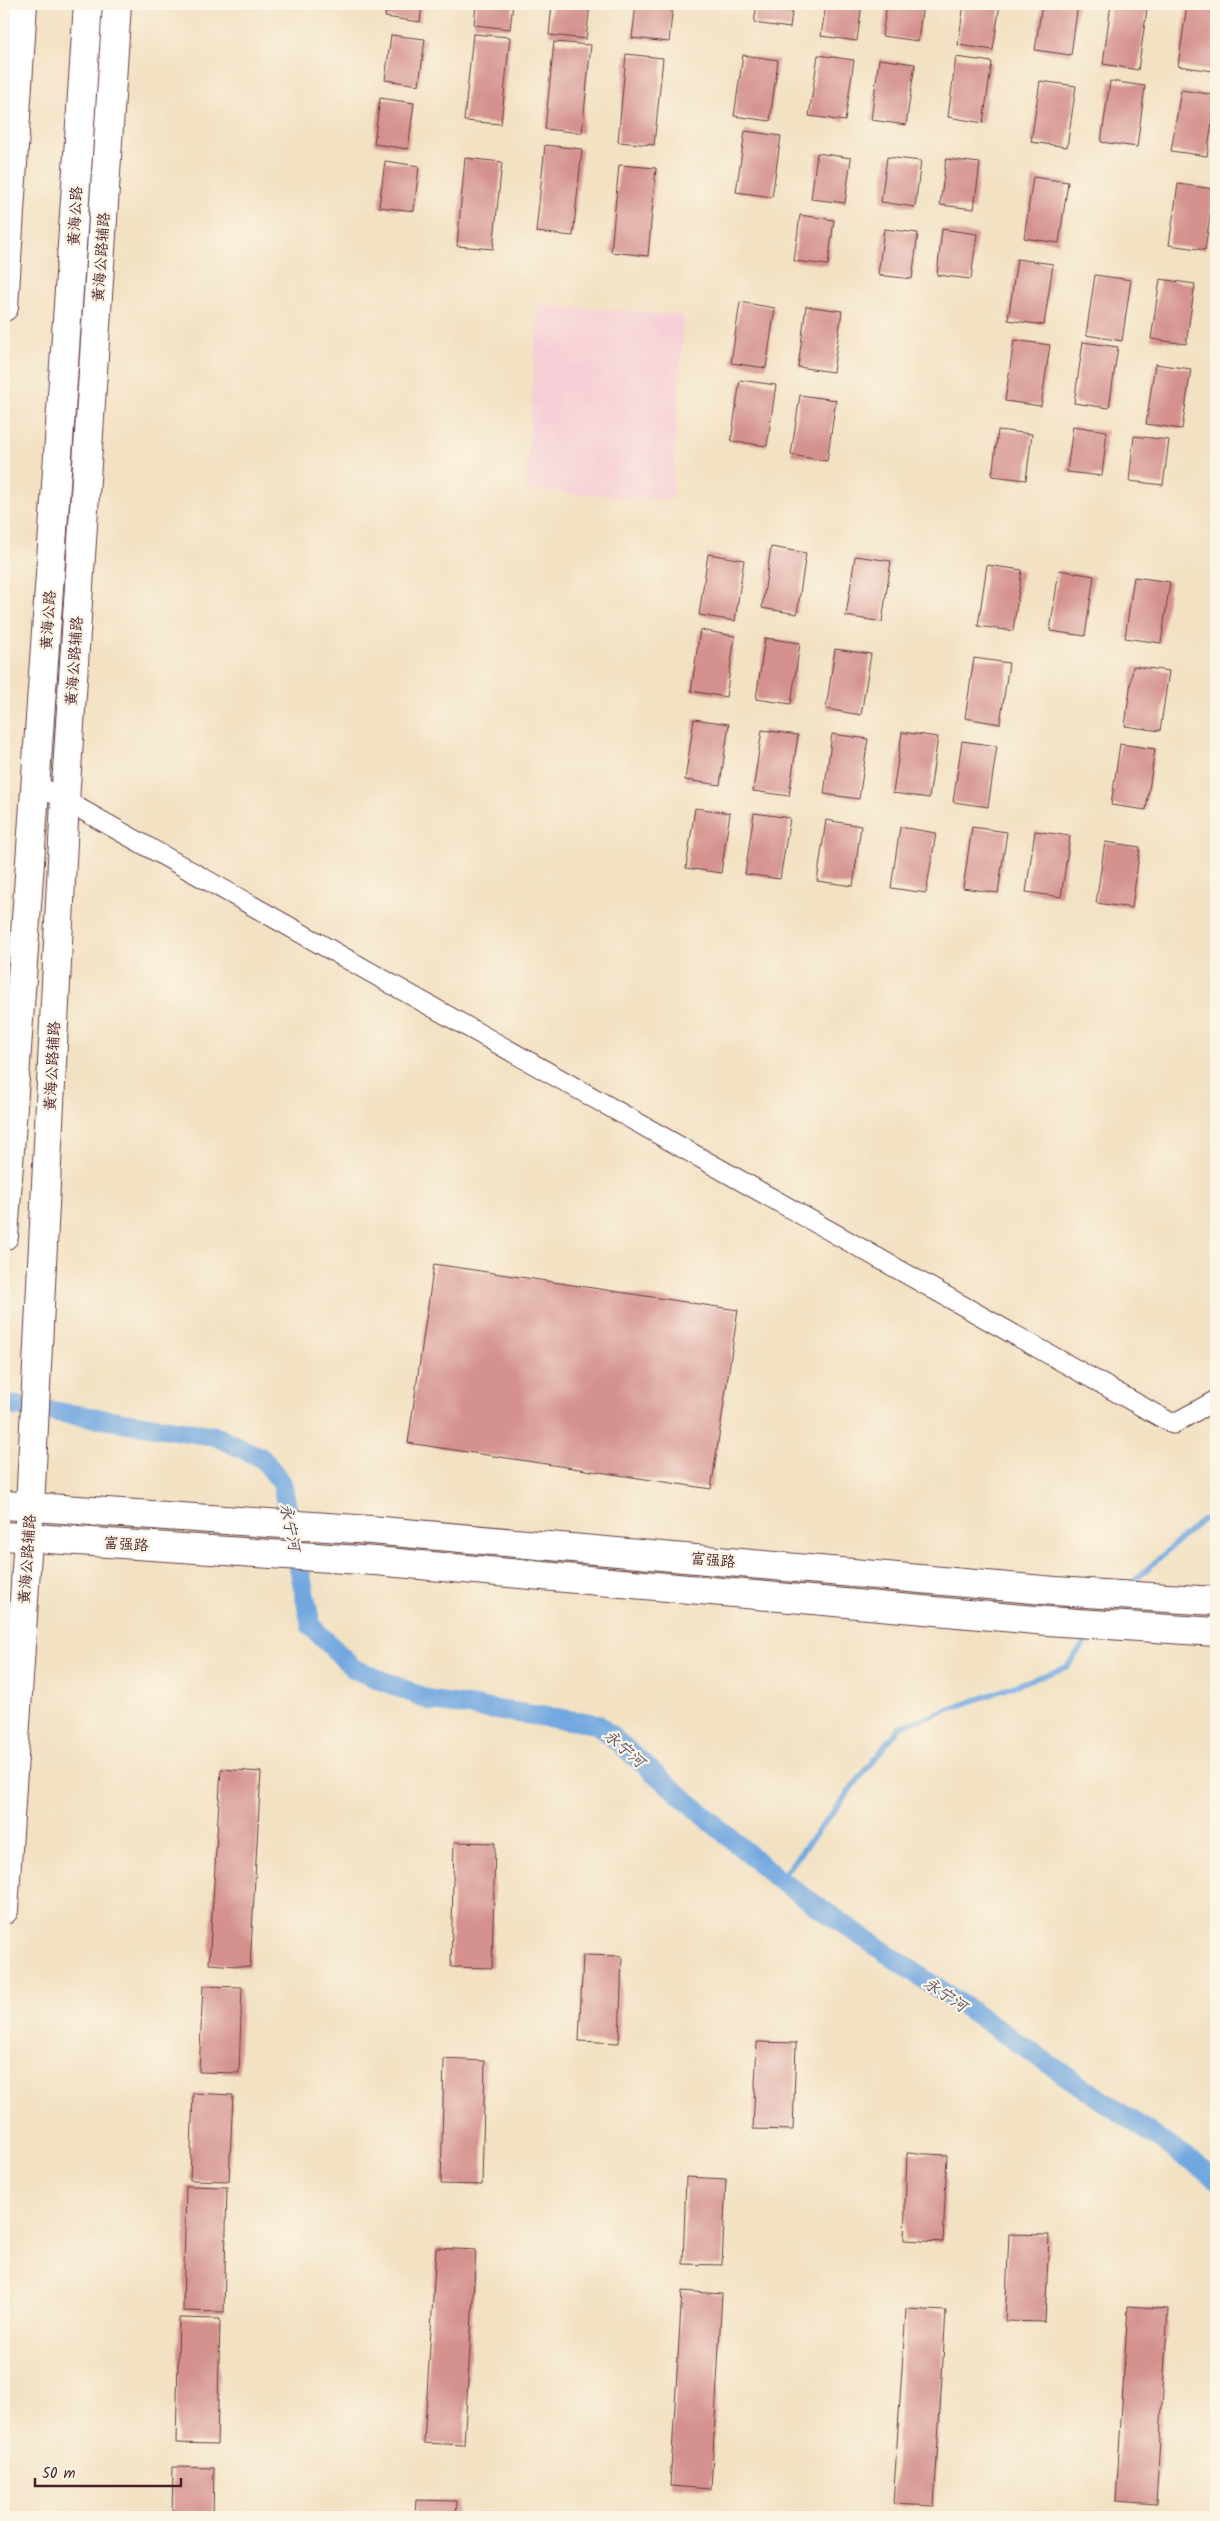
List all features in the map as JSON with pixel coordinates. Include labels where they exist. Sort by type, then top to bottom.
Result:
[{"type":"main road","points":[[4,307],[23,4]]},
{"type":"main road","name":"黄海公路","points":[[4,1236],[66,370],[88,4]]},
{"type":"main road","name":"黄海公路辅路","points":[[4,1910],[17,1506],[33,1446],[65,801],[117,4]]},
{"type":"main road","name":"富强路","points":[[17,1506],[243,1523],[371,1530],[1055,1591],[1206,1600]]},
{"type":"main road","name":"富强路","points":[[16,1537],[375,1561],[1047,1621],[1203,1632]]},
{"type":"street","points":[[36,784],[1173,1424],[1216,1400]]},
{"type":"shaded area","points":[[538,305],[684,315],[672,500],[526,490]]},
{"type":"building","points":[[387,4],[422,4],[420,22],[385,17]]},
{"type":"building","points":[[476,4],[513,4],[510,29],[474,25]]},
{"type":"building","points":[[552,4],[590,4],[586,39],[549,35]]},
{"type":"building","points":[[636,4],[673,4],[669,42],[632,38]]},
{"type":"building","points":[[757,4],[793,4],[790,28],[754,23]]},
{"type":"building","points":[[826,4],[862,4],[857,41],[821,36]]},
{"type":"building","points":[[887,4],[923,4],[918,41],[882,36]]},
{"type":"building","points":[[964,4],[1000,4],[993,50],[958,45]]},
{"type":"building","points":[[1042,4],[1078,4],[1071,55],[1035,50]]},
{"type":"building","points":[[1111,4],[1147,9],[1138,70],[1103,64]]},
{"type":"building","points":[[1187,5],[1216,9],[1216,50],[1213,71],[1178,66]]},
{"type":"building","points":[[473,34],[510,37],[501,124],[464,121]]},
{"type":"building","points":[[391,35],[425,39],[419,85],[385,80]]},
{"type":"building","points":[[554,42],[591,45],[582,133],[545,129]]},
{"type":"building","points":[[626,54],[663,58],[654,145],[618,142]]},
{"type":"building","points":[[743,55],[778,60],[770,121],[734,116]]},
{"type":"building","points":[[818,55],[854,60],[845,121],[809,116]]},
{"type":"building","points":[[956,57],[992,62],[983,123],[948,117]]},
{"type":"building","points":[[879,59],[915,64],[906,125],[871,120]]},
{"type":"building","points":[[1040,81],[1076,86],[1067,147],[1031,142]]},
{"type":"building","points":[[1110,81],[1145,86],[1137,147],[1101,142]]},
{"type":"building","points":[[1181,90],[1216,95],[1207,156],[1171,151]]},
{"type":"building","points":[[380,98],[414,103],[408,149],[374,144]]},
{"type":"building","points":[[745,131],[781,136],[772,197],[736,192]]},
{"type":"building","points":[[545,145],[582,149],[573,236],[536,232]]},
{"type":"building","points":[[817,153],[851,158],[845,203],[811,199]]},
{"type":"building","points":[[887,157],[921,161],[915,207],[881,202]]},
{"type":"building","points":[[465,158],[502,162],[493,249],[457,246]]},
{"type":"building","points":[[946,159],[980,163],[974,209],[940,205]]},
{"type":"building","points":[[385,161],[419,166],[414,211],[379,207]]},
{"type":"building","points":[[619,165],[656,168],[648,256],[611,252]]},
{"type":"building","points":[[1033,177],[1068,182],[1059,243],[1024,238]]},
{"type":"building","points":[[1178,184],[1214,189],[1205,250],[1169,245]]},
{"type":"building","points":[[800,215],[834,220],[828,265],[794,261]]},
{"type":"building","points":[[884,229],[918,233],[912,279],[878,275]]},
{"type":"building","points":[[942,229],[977,234],[971,279],[937,275]]},
{"type":"building","points":[[1017,259],[1053,264],[1044,325],[1008,320]]},
{"type":"building","points":[[1095,275],[1131,280],[1122,341],[1086,335]]},
{"type":"building","points":[[1160,279],[1195,284],[1186,344],[1151,339]]},
{"type":"building","points":[[740,302],[775,308],[766,368],[731,363]]},
{"type":"building","points":[[806,306],[842,311],[833,372],[798,367]]},
{"type":"building","points":[[1014,340],[1050,345],[1041,406],[1005,401]]},
{"type":"building","points":[[1083,342],[1118,347],[1109,408],[1074,403]]},
{"type":"building","points":[[1155,364],[1191,369],[1182,429],[1146,424]]},
{"type":"building","points":[[740,380],[776,385],[767,446],[731,441]]},
{"type":"building","points":[[800,395],[836,400],[827,461],[791,455]]},
{"type":"building","points":[[1073,426],[1107,431],[1102,476],[1067,472]]},
{"type":"building","points":[[998,430],[1032,434],[1026,480],[992,476]]},
{"type":"building","points":[[1134,436],[1169,440],[1163,485],[1129,481]]},
{"type":"building","points":[[771,547],[806,553],[797,614],[762,608]]},
{"type":"building","points":[[708,554],[744,560],[735,621],[699,615]]},
{"type":"building","points":[[855,556],[891,561],[882,622],[846,616]]},
{"type":"building","points":[[987,565],[1022,570],[1013,631],[978,626]]},
{"type":"building","points":[[1059,570],[1094,576],[1085,636],[1050,631]]},
{"type":"building","points":[[1134,577],[1170,582],[1161,643],[1125,638]]},
{"type":"building","points":[[700,630],[735,636],[726,697],[691,691]]},
{"type":"building","points":[[765,638],[800,643],[791,704],[756,699]]},
{"type":"building","points":[[835,649],[871,654],[861,715],[826,709]]},
{"type":"building","points":[[974,658],[1009,663],[1000,724],[965,718]]},
{"type":"building","points":[[1133,666],[1169,671],[1160,731],[1125,726]]},
{"type":"building","points":[[694,719],[729,724],[720,785],[685,780]]},
{"type":"building","points":[[762,730],[798,735],[789,796],[753,791]]},
{"type":"building","points":[[902,732],[938,737],[929,798],[893,793]]},
{"type":"building","points":[[832,734],[868,739],[859,799],[824,794]]},
{"type":"building","points":[[962,741],[997,746],[988,807],[953,802]]},
{"type":"building","points":[[1120,744],[1155,749],[1146,810],[1111,805]]},
{"type":"building","points":[[695,808],[730,813],[721,873],[686,868]]},
{"type":"building","points":[[754,813],[790,818],[780,879],[745,874]]},
{"type":"building","points":[[826,820],[861,826],[853,886],[817,881]]},
{"type":"building","points":[[900,827],[936,833],[926,893],[891,888]]},
{"type":"building","points":[[972,827],[1007,832],[998,893],[963,888]]},
{"type":"building","points":[[1035,831],[1070,836],[1061,897],[1026,892]]},
{"type":"building","points":[[1105,842],[1140,847],[1132,908],[1096,903]]},
{"type":"building","points":[[434,1264],[738,1310],[711,1489],[408,1443]]},
{"type":"building","points":[[221,1769],[261,1772],[250,1967],[209,1964]]},
{"type":"building","points":[[454,1842],[495,1843],[492,1968],[451,1967]]},
{"type":"building","points":[[583,1955],[622,1956],[619,2043],[579,2041]]},
{"type":"building","points":[[203,1986],[242,1987],[239,2073],[199,2072]]},
{"type":"building","points":[[757,2042],[796,2043],[793,2130],[753,2129]]},
{"type":"building","points":[[444,2059],[485,2061],[482,2185],[441,2184]]},
{"type":"building","points":[[193,2093],[233,2095],[229,2181],[190,2180]]},
{"type":"building","points":[[907,2153],[947,2155],[943,2242],[904,2240]]},
{"type":"building","points":[[686,2177],[726,2179],[722,2265],[683,2264]]},
{"type":"building","points":[[186,2186],[227,2187],[224,2312],[183,2311]]},
{"type":"building","points":[[1009,2234],[1049,2235],[1045,2322],[1005,2321]]},
{"type":"building","points":[[436,2248],[476,2250],[464,2445],[424,2443]]},
{"type":"building","points":[[682,2291],[722,2294],[711,2489],[670,2486]]},
{"type":"building","points":[[1128,2306],[1168,2309],[1156,2504],[1116,2501]]},
{"type":"building","points":[[906,2309],[946,2311],[934,2506],[893,2504]]},
{"type":"building","points":[[179,2318],[220,2319],[217,2444],[176,2443]]},
{"type":"building","points":[[173,2467],[214,2468],[213,2517],[172,2517]]},
{"type":"building","points":[[416,2500],[457,2501],[456,2517],[415,2517]]},
{"type":"waterway","name":"永宁河","points":[[4,1404],[215,1436],[262,1458],[282,1483],[311,1626],[354,1669],[432,1701],[597,1724],[779,1880],[1216,2178]]},
{"type":"waterway","points":[[1126,1588],[1202,1520],[1216,1519]]},
{"type":"waterway","points":[[779,1880],[900,1727],[1067,1667],[1092,1633]]}]
